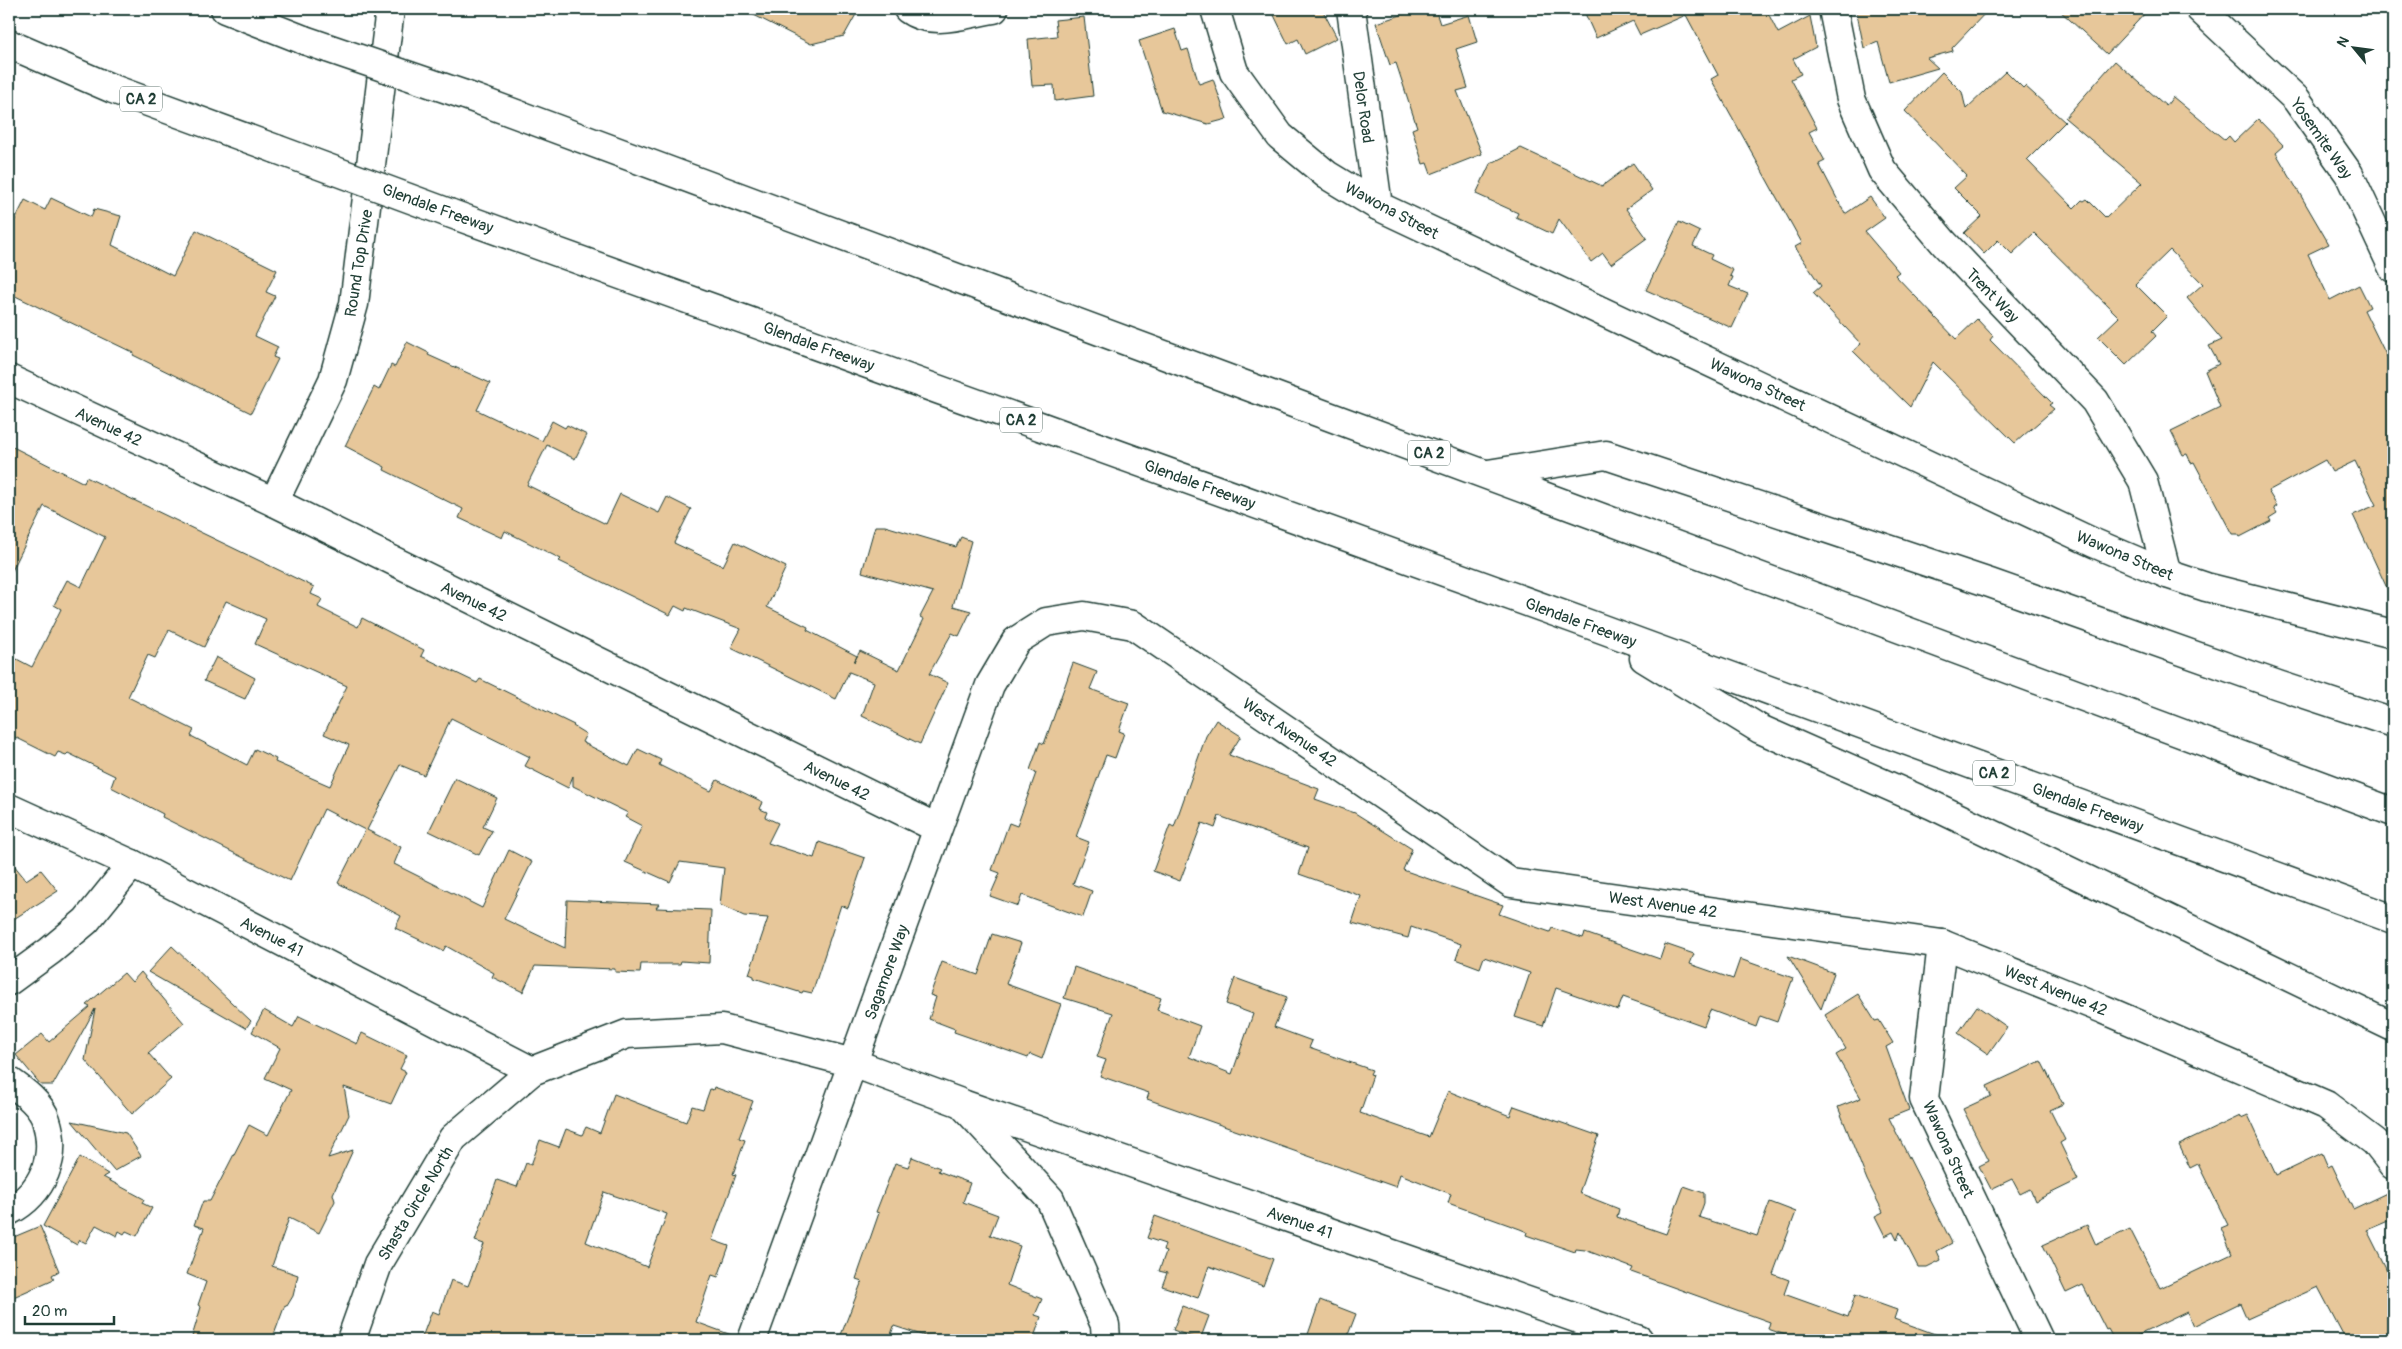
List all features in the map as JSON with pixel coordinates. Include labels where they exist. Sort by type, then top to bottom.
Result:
[{"type":"main road","name":"CA 2","points":[[224,9],[304,40],[465,95],[2393,812]]},
{"type":"main road","name":"Round Top Drive","points":[[274,502],[332,380],[354,304],[390,9]]},
{"type":"main road","points":[[908,9],[916,14],[938,19],[994,9]]},
{"type":"main road","name":"Wawona Street","points":[[1215,9],[1234,72],[1280,136],[1327,174],[1378,206],[2085,538],[2167,574],[2215,590],[2393,634]]},
{"type":"main road","name":"Delor Road","points":[[1350,9],[1378,206]]},
{"type":"main road","name":"Trent Way","points":[[1833,9],[1851,100],[1882,170],[1944,243],[2095,401],[2142,481],[2167,574]]},
{"type":"main road","name":"Yosemite Way","points":[[2200,9],[2296,99],[2348,174],[2393,268]]},
{"type":"main road","name":"Glendale Freeway","points":[[9,44],[114,88],[276,149],[1594,626],[2393,919]]},
{"type":"main road","name":"Avenue 42","points":[[9,379],[274,502],[936,828]]},
{"type":"main road","points":[[1486,475],[1606,455],[1990,582],[2278,685],[2393,723]]},
{"type":"main road","name":"West Avenue 42","points":[[1046,622],[1084,616],[1133,625],[1511,883],[1942,944],[2103,1009],[2326,1105],[2375,1142],[2393,1165]]},
{"type":"main road","name":"Sagamore Way","points":[[752,1340],[936,828],[990,685],[1016,641],[1046,622]]},
{"type":"main road","points":[[1594,626],[1760,729],[1932,805],[2393,1027]]},
{"type":"main road","name":"Avenue 41","points":[[9,808],[132,864],[532,1071]]},
{"type":"main road","points":[[9,981],[50,951],[86,921],[132,864]]},
{"type":"main road","name":"Wawona Street","points":[[1942,944],[1924,1099],[2039,1340]]},
{"type":"main road","name":"Shasta Circle North","points":[[351,1340],[378,1264],[453,1138],[532,1071],[627,1034],[722,1029],[853,1063]]},
{"type":"main road","name":"Avenue 41","points":[[853,1063],[961,1103],[1639,1340]]},
{"type":"main road","points":[[9,1081],[24,1092],[46,1118],[52,1155],[38,1188],[9,1211]]},
{"type":"main road","points":[[961,1103],[1050,1199],[1105,1326],[1106,1340]]},
{"type":"building","points":[[742,9],[859,9],[844,36],[811,44]]},
{"type":"building","points":[[1271,9],[1322,9],[1337,38],[1305,54],[1298,39],[1288,44]]},
{"type":"building","points":[[1420,9],[1435,9],[1440,24],[1469,15],[1477,42],[1456,49],[1468,88],[1457,91],[1482,154],[1431,174],[1427,163],[1423,164],[1412,129],[1417,127],[1396,63],[1390,65],[1376,23]]},
{"type":"building","points":[[1583,9],[1766,9],[1778,33],[1810,16],[1816,47],[1793,59],[1801,74],[1791,79],[1817,128],[1809,132],[1825,161],[1819,164],[1845,214],[1870,197],[1885,218],[1865,232],[1899,272],[1895,275],[1956,339],[1977,319],[1993,336],[1990,340],[2052,403],[2049,405],[2054,409],[2015,443],[1933,362],[1910,407],[1853,351],[1861,344],[1813,293],[1821,286],[1795,247],[1802,243],[1711,79],[1718,75],[1686,15],[1640,35],[1633,21],[1596,38]]},
{"type":"building","points":[[1856,9],[1989,9],[1952,48],[1953,51],[1927,58],[1938,68],[1889,82],[1878,42],[1864,48]]},
{"type":"building","points":[[2058,9],[2149,9],[2107,54]]},
{"type":"building","points":[[1084,17],[1093,96],[1055,101],[1054,85],[1032,86],[1028,39],[1057,36],[1055,20]]},
{"type":"building","points":[[1175,29],[1182,51],[1188,49],[1199,84],[1213,79],[1227,119],[1208,124],[1162,111],[1139,41]]},
{"type":"building","points":[[2115,61],[2166,106],[2173,97],[2225,140],[2229,136],[2234,142],[2258,119],[2284,146],[2276,153],[2329,244],[2308,254],[2330,300],[2359,285],[2370,307],[2364,310],[2393,369],[2393,601],[2353,515],[2376,505],[2355,461],[2332,472],[2325,460],[2268,491],[2277,506],[2274,508],[2277,513],[2269,518],[2271,521],[2240,537],[2238,534],[2232,534],[2194,462],[2191,463],[2187,454],[2183,455],[2171,431],[2220,407],[2205,371],[2219,364],[2209,346],[2222,340],[2187,298],[2203,284],[2170,250],[2135,284],[2167,316],[2152,331],[2156,336],[2126,365],[2098,337],[2119,317],[2034,233],[2012,254],[1998,240],[1984,254],[1964,233],[1982,216],[1954,188],[1967,176],[1905,111],[1942,72],[1962,92],[1966,109],[2006,71],[2023,88],[2025,86],[2065,122],[2027,160],[2074,208],[2082,200],[2087,199],[2106,218],[2142,183],[2065,118]]},
{"type":"building","points":[[1521,148],[1602,186],[1633,163],[1652,190],[1626,209],[1647,238],[1611,264],[1603,253],[1591,262],[1559,219],[1552,234],[1516,217],[1518,213],[1476,194],[1490,164]]},
{"type":"building","points":[[51,198],[91,217],[94,209],[121,216],[112,245],[173,276],[196,230],[277,270],[266,292],[275,296],[255,336],[278,347],[273,357],[278,359],[251,413],[133,355],[134,353],[9,293],[9,232],[25,200],[45,210]]},
{"type":"building","points":[[1679,222],[1700,232],[1693,246],[1712,255],[1710,259],[1733,270],[1730,276],[1733,277],[1729,286],[1748,294],[1732,328],[1646,290]]},
{"type":"building","points":[[407,342],[429,353],[428,355],[490,383],[477,410],[542,441],[552,421],[565,428],[567,425],[587,435],[575,459],[547,445],[527,485],[606,524],[620,494],[659,513],[667,497],[691,509],[674,543],[723,566],[735,542],[786,567],[767,607],[808,627],[807,630],[857,656],[854,662],[860,651],[899,670],[924,619],[920,617],[933,592],[862,572],[875,526],[885,526],[956,547],[961,537],[971,541],[953,606],[971,611],[959,636],[952,633],[929,674],[948,683],[920,744],[862,716],[874,682],[849,672],[836,699],[731,648],[741,629],[686,608],[685,611],[675,606],[670,615],[559,561],[561,559],[505,531],[502,538],[459,518],[463,509],[384,470],[385,467],[345,446],[374,387],[379,390],[391,365],[395,367]]},
{"type":"building","points":[[9,445],[84,483],[86,477],[314,587],[311,594],[322,599],[318,607],[358,627],[362,618],[424,650],[421,656],[477,683],[480,679],[574,725],[586,734],[582,742],[629,766],[638,749],[661,760],[659,765],[711,791],[717,780],[763,802],[760,809],[767,812],[765,817],[778,823],[768,843],[814,858],[819,842],[865,858],[848,908],[841,905],[812,993],[803,991],[802,993],[754,978],[754,976],[749,974],[768,918],[744,916],[720,905],[724,868],[680,862],[670,882],[625,862],[642,826],[625,817],[628,813],[573,786],[573,776],[568,788],[525,766],[530,757],[451,718],[424,775],[400,765],[367,830],[401,847],[394,864],[482,908],[509,850],[532,862],[504,919],[565,948],[567,900],[659,904],[656,908],[711,910],[709,963],[681,961],[680,964],[641,964],[640,973],[615,972],[615,969],[535,966],[523,992],[492,977],[494,973],[446,946],[443,951],[395,928],[401,916],[338,883],[365,830],[324,809],[290,881],[162,817],[163,814],[111,787],[115,776],[68,753],[66,755],[58,752],[55,757],[9,734],[9,655],[32,667],[61,609],[54,605],[67,580],[81,587],[105,537],[44,506],[9,577]],"holes":[[[226,601],[266,619],[255,644],[347,686],[324,734],[349,745],[330,786],[275,762],[276,759],[255,749],[247,765],[191,736],[194,730],[128,697],[148,655],[155,658],[169,630],[204,647]]]},
{"type":"building","points":[[216,657],[255,678],[245,699],[204,681]]},
{"type":"building","points":[[1073,663],[1097,672],[1090,689],[1129,703],[1119,731],[1124,733],[1115,758],[1106,755],[1076,837],[1089,842],[1073,884],[1092,891],[1083,917],[1022,895],[1018,906],[990,896],[1000,873],[992,870],[1009,823],[1017,826],[1036,773],[1030,770],[1040,742],[1044,744]]},
{"type":"building","points":[[1216,720],[1241,736],[1229,755],[1319,789],[1315,799],[1355,813],[1412,849],[1403,870],[1503,905],[1499,914],[1550,932],[1552,928],[1583,938],[1585,933],[1660,959],[1665,944],[1694,954],[1690,964],[1733,979],[1740,959],[1793,978],[1777,1022],[1760,1016],[1756,1027],[1710,1010],[1704,1026],[1623,997],[1618,1010],[1556,988],[1543,1026],[1515,1017],[1530,973],[1484,957],[1480,968],[1456,959],[1461,944],[1411,927],[1408,938],[1352,923],[1361,896],[1299,874],[1308,848],[1219,816],[1215,828],[1202,823],[1180,881],[1153,871],[1170,825],[1174,827],[1206,736]]},
{"type":"building","points":[[455,778],[497,798],[483,827],[492,831],[479,855],[429,831]]},
{"type":"building","points":[[9,859],[26,880],[41,870],[58,891],[9,922]]},
{"type":"building","points":[[992,934],[1021,943],[1006,984],[1061,1004],[1042,1059],[1030,1054],[1028,1058],[954,1032],[955,1029],[929,1019],[936,997],[930,995],[942,962],[978,975]]},
{"type":"building","points":[[172,946],[251,1021],[246,1028],[148,972]]},
{"type":"building","points":[[1788,956],[1834,973],[1821,1009]]},
{"type":"building","points":[[1074,967],[1161,998],[1157,1010],[1200,1026],[1189,1057],[1232,1074],[1253,1014],[1226,1004],[1235,978],[1287,997],[1274,1027],[1312,1041],[1309,1048],[1372,1070],[1370,1074],[1373,1075],[1360,1113],[1429,1137],[1448,1091],[1510,1116],[1514,1106],[1599,1136],[1579,1193],[1619,1209],[1617,1217],[1666,1234],[1684,1186],[1704,1193],[1704,1203],[1699,1217],[1757,1236],[1770,1202],[1796,1212],[1773,1274],[1789,1280],[1784,1294],[1848,1317],[1855,1295],[1897,1310],[1894,1319],[1943,1337],[1942,1340],[1800,1340],[1768,1329],[1770,1322],[1631,1272],[1633,1268],[1585,1250],[1576,1249],[1575,1252],[1526,1235],[1527,1232],[1520,1229],[1448,1203],[1451,1194],[1400,1174],[1396,1187],[1147,1099],[1149,1093],[1100,1076],[1106,1060],[1097,1057],[1113,1013],[1064,998]]},
{"type":"building","points":[[141,972],[184,1023],[148,1053],[171,1079],[132,1114],[85,1060],[95,1009],[53,1085],[41,1085],[16,1055],[42,1034],[49,1042],[90,1007],[86,1005],[124,973],[132,982]]},
{"type":"building","points":[[1858,994],[1875,1021],[1879,1020],[1893,1043],[1886,1047],[1909,1110],[1889,1118],[1952,1243],[1937,1251],[1941,1260],[1927,1267],[1918,1267],[1900,1232],[1897,1240],[1893,1232],[1885,1236],[1875,1216],[1883,1212],[1867,1180],[1838,1107],[1861,1098],[1836,1055],[1846,1049],[1825,1015]]},
{"type":"building","points":[[1977,1006],[2007,1027],[1988,1054],[1958,1033]]},
{"type":"building","points":[[264,1010],[293,1027],[299,1016],[357,1044],[362,1033],[407,1055],[400,1069],[406,1072],[391,1104],[344,1087],[349,1115],[328,1158],[353,1150],[333,1194],[335,1201],[319,1233],[289,1218],[272,1266],[298,1275],[293,1296],[287,1306],[285,1305],[272,1340],[191,1340],[201,1307],[198,1305],[206,1282],[187,1274],[204,1228],[194,1225],[203,1201],[210,1201],[249,1125],[268,1135],[291,1090],[265,1078],[280,1048],[252,1032]]},
{"type":"building","points":[[2041,1061],[2063,1104],[2050,1110],[2065,1140],[2060,1143],[2078,1180],[2035,1201],[2030,1189],[2020,1194],[2012,1179],[1991,1189],[1979,1166],[1989,1161],[1963,1109],[1991,1096],[1987,1086]]},
{"type":"building","points":[[714,1087],[753,1101],[739,1138],[745,1140],[733,1174],[736,1175],[712,1240],[729,1246],[718,1277],[712,1275],[696,1322],[737,1337],[737,1340],[421,1340],[432,1311],[439,1314],[451,1280],[468,1286],[484,1244],[475,1241],[497,1180],[517,1187],[526,1163],[531,1165],[540,1140],[559,1147],[566,1129],[582,1135],[586,1127],[600,1133],[614,1094],[686,1122],[692,1106],[703,1109],[710,1089],[713,1090]],"holes":[[[604,1192],[667,1214],[647,1267],[586,1242]]]},
{"type":"building","points":[[2248,1115],[2276,1175],[2322,1153],[2328,1167],[2332,1165],[2353,1209],[2393,1190],[2393,1219],[2367,1230],[2393,1282],[2393,1340],[2346,1340],[2318,1287],[2247,1319],[2240,1303],[2193,1326],[2187,1312],[2128,1340],[2114,1340],[2108,1329],[2106,1330],[2083,1285],[2066,1293],[2043,1245],[2087,1225],[2096,1245],[2130,1229],[2160,1288],[2232,1254],[2221,1228],[2228,1225],[2198,1164],[2190,1168],[2179,1145],[2240,1116],[2241,1118]]},
{"type":"building","points":[[72,1121],[126,1133],[141,1156],[114,1171]]},
{"type":"building","points":[[80,1157],[108,1174],[103,1177],[144,1199],[142,1203],[152,1208],[137,1236],[126,1231],[124,1234],[119,1231],[117,1236],[96,1225],[86,1243],[80,1240],[77,1245],[43,1226]]},
{"type":"building","points":[[912,1157],[940,1168],[938,1171],[970,1183],[963,1202],[998,1215],[990,1235],[1020,1246],[1007,1285],[1042,1299],[1035,1315],[1041,1317],[1033,1340],[937,1340],[894,1326],[889,1340],[839,1340],[862,1281],[856,1279],[879,1213],[876,1212],[895,1163],[908,1167]]},
{"type":"building","points":[[1155,1216],[1273,1259],[1263,1286],[1209,1266],[1198,1298],[1162,1286],[1167,1273],[1159,1271],[1166,1252],[1163,1251],[1165,1244],[1147,1238]]},
{"type":"building","points":[[40,1226],[59,1271],[52,1275],[54,1279],[9,1299],[9,1239]]},
{"type":"building","points":[[1320,1300],[1356,1314],[1346,1340],[1306,1340]]},
{"type":"building","points":[[1182,1306],[1209,1316],[1200,1340],[1173,1330]]}]
